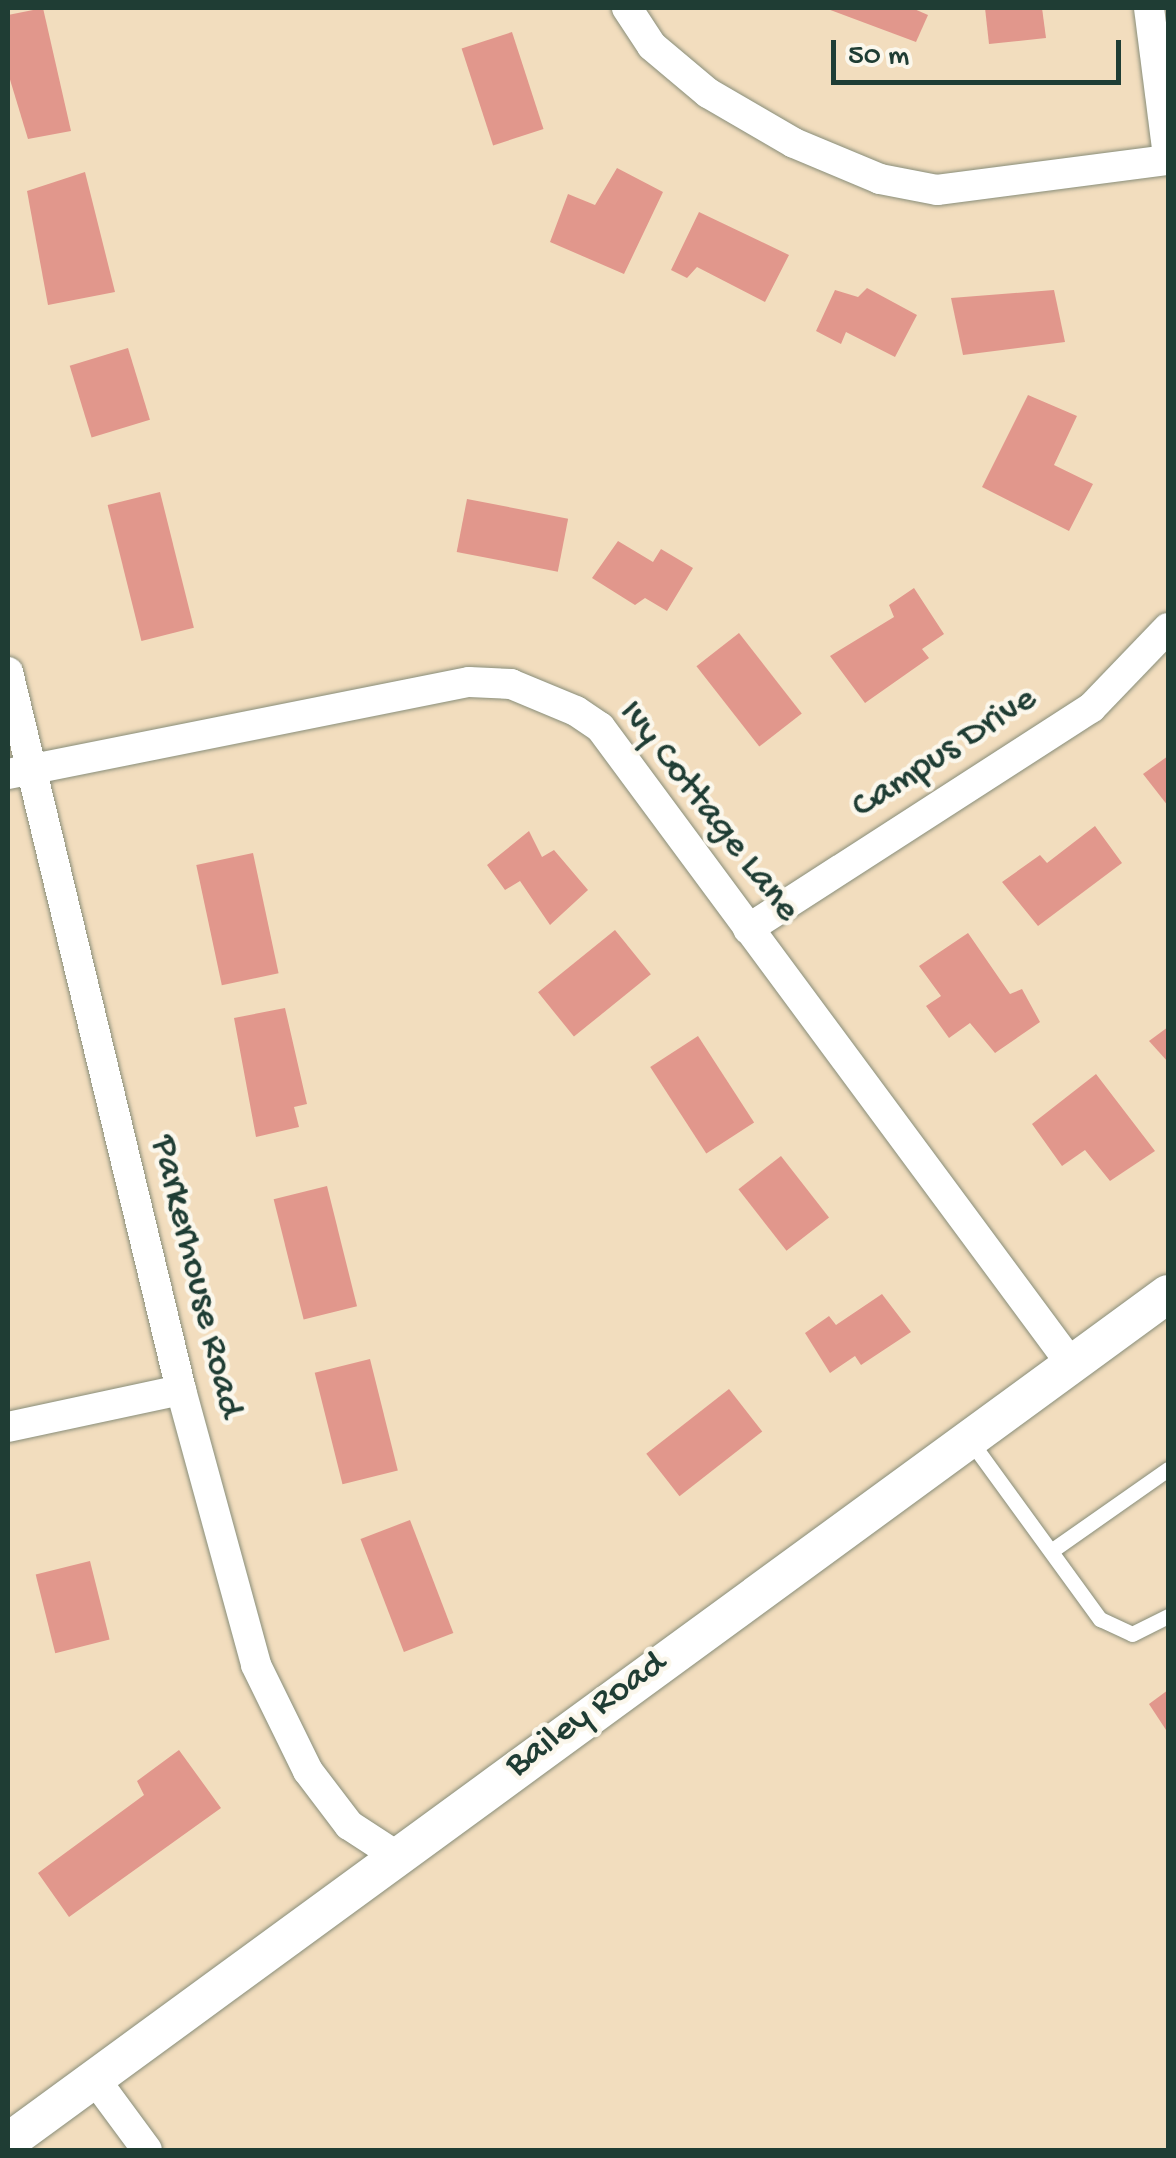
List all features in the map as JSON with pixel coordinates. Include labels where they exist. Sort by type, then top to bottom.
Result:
[{"type":"street","points":[[627,8],[652,46],[708,93],[794,143],[880,179],[937,190],[1168,159],[1150,8]]},
{"type":"street","name":"Campus Drive","points":[[748,928],[1091,708],[1168,628]]},
{"type":"street","name":"Parkerhouse Road","points":[[8,672],[19,772],[226,1569],[276,1715],[349,1824],[395,1855]]},
{"type":"street","name":"Ivy Cottage Lane","points":[[19,772],[432,688],[511,684],[600,727],[1072,1365]]},
{"type":"street","name":"Bailey Road","points":[[8,2142],[395,1855],[1168,1294]]},
{"type":"street","points":[[8,1427],[181,1390]]},
{"type":"street","points":[[94,2078],[148,2150]]},
{"type":"lane","points":[[969,1439],[1100,1620],[1122,1632],[1148,1630],[1168,1616]]},
{"type":"lane","points":[[1051,1551],[1168,1469]]},
{"type":"building","points":[[43,8],[71,131],[28,139],[8,73],[8,15]]},
{"type":"building","points":[[825,8],[912,8],[928,15],[916,42]]},
{"type":"building","points":[[985,8],[1042,8],[1046,38],[989,44]]},
{"type":"building","points":[[512,32],[544,129],[493,145],[462,48]]},
{"type":"building","points":[[617,168],[663,192],[624,274],[550,242],[568,194],[595,205]]},
{"type":"building","points":[[85,172],[115,292],[48,305],[27,191]]},
{"type":"building","points":[[699,212],[789,255],[765,302],[697,267],[687,278],[671,270]]},
{"type":"building","points":[[867,288],[917,315],[895,357],[846,332],[841,344],[816,331],[835,290],[858,297]]},
{"type":"building","points":[[1054,290],[1065,342],[963,355],[951,298]]},
{"type":"building","points":[[128,348],[150,420],[92,438],[70,366]]},
{"type":"building","points":[[1028,395],[1077,416],[1054,465],[1093,484],[1069,531],[982,487]]},
{"type":"building","points":[[160,492],[194,628],[141,641],[108,505]]},
{"type":"building","points":[[467,499],[568,519],[558,572],[457,552]]},
{"type":"building","points":[[618,541],[653,562],[661,549],[693,568],[667,611],[645,598],[635,605],[592,578]]},
{"type":"building","points":[[914,588],[944,634],[922,649],[929,658],[865,703],[830,656],[894,617],[889,605]]},
{"type":"building","points":[[739,633],[802,713],[759,747],[696,666]]},
{"type":"building","points":[[1168,756],[1168,806],[1143,774]]},
{"type":"building","points":[[1095,826],[1122,863],[1038,926],[1002,882],[1040,855],[1047,863]]},
{"type":"building","points":[[529,831],[542,857],[554,850],[588,890],[550,925],[520,881],[505,890],[487,865]]},
{"type":"building","points":[[253,853],[279,973],[222,985],[196,865]]},
{"type":"building","points":[[615,930],[651,974],[574,1037],[538,992]]},
{"type":"building","points":[[968,933],[1010,994],[1022,989],[1040,1022],[995,1053],[970,1023],[949,1038],[926,1006],[941,996],[919,966]]},
{"type":"building","points":[[285,1008],[307,1104],[294,1107],[299,1127],[256,1137],[234,1018]]},
{"type":"building","points":[[1168,1027],[1168,1062],[1149,1041]]},
{"type":"building","points":[[698,1036],[754,1122],[706,1153],[650,1067]]},
{"type":"building","points":[[1096,1074],[1155,1151],[1110,1181],[1085,1150],[1062,1166],[1032,1124]]},
{"type":"building","points":[[781,1156],[829,1217],[786,1251],[738,1189]]},
{"type":"building","points":[[327,1186],[357,1306],[304,1320],[274,1199]]},
{"type":"building","points":[[882,1294],[911,1332],[861,1365],[855,1356],[830,1373],[805,1333],[829,1316],[836,1325]]},
{"type":"building","points":[[370,1359],[398,1471],[343,1484],[315,1373]]},
{"type":"building","points":[[729,1389],[762,1432],[680,1496],[646,1454]]},
{"type":"building","points":[[410,1520],[453,1633],[404,1652],[361,1539]]},
{"type":"building","points":[[90,1561],[110,1640],[55,1653],[36,1575]]},
{"type":"building","points":[[1168,1690],[1168,1733],[1149,1704]]},
{"type":"building","points":[[179,1750],[221,1808],[69,1917],[38,1873],[144,1795],[137,1781]]}]
